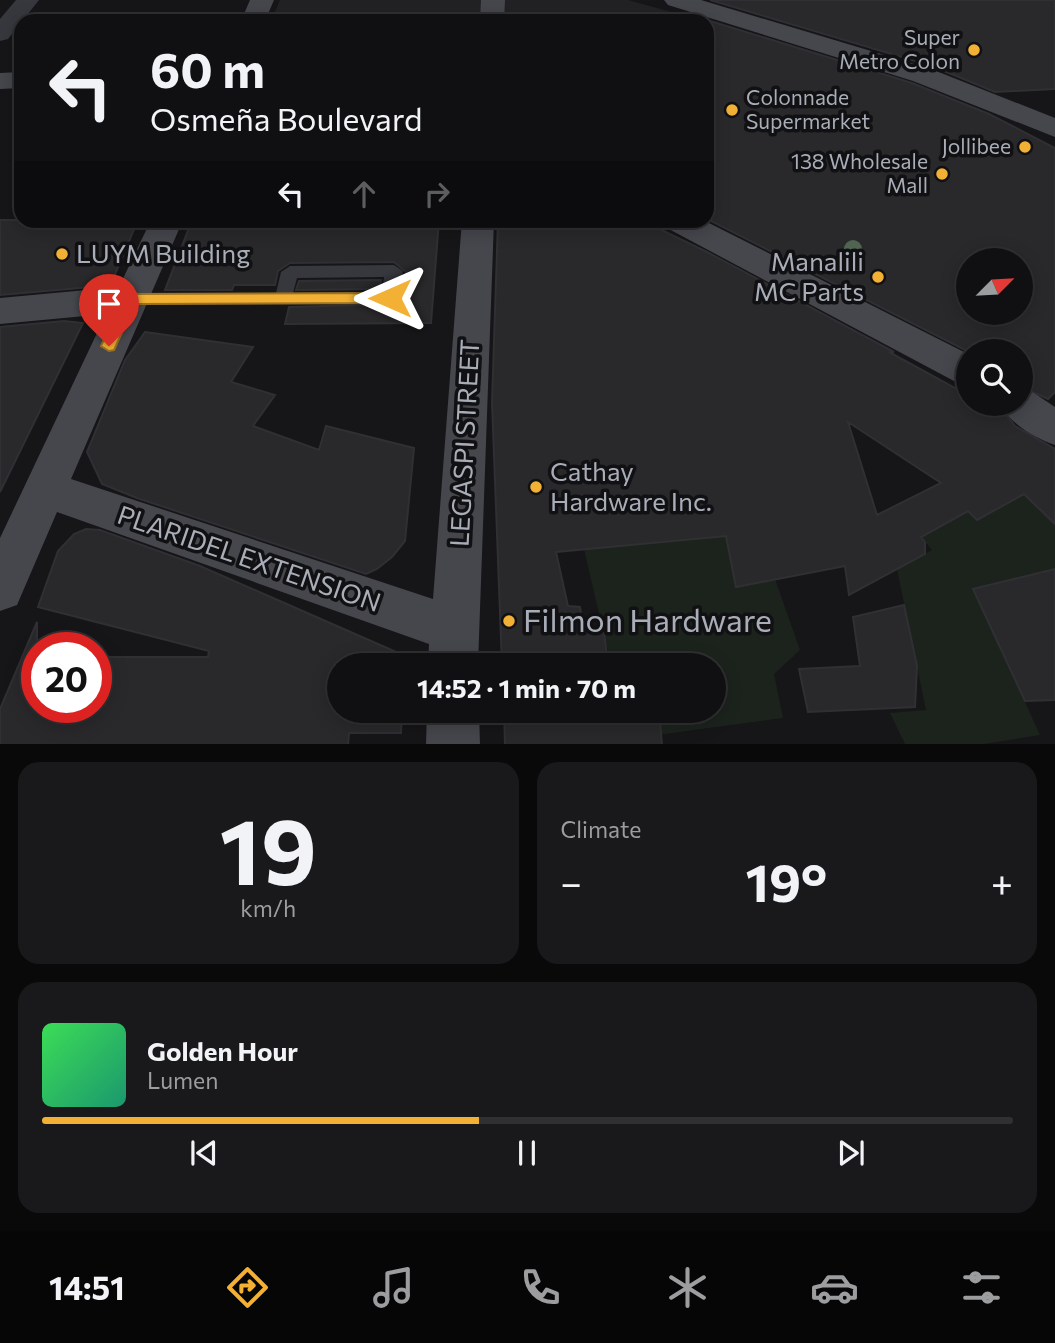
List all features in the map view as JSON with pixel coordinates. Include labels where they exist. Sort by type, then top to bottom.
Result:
[{"type":"street","points":[[16,14],[28,0]]},
{"type":"street","points":[[676,0],[922,75],[1055,128]]},
{"type":"street","points":[[0,34],[14,17]]},
{"type":"street","points":[[0,589],[163,228]]},
{"type":"street","name":"LEGASPI STREET","points":[[453,647],[478,228]]},
{"type":"street","points":[[691,228],[956,366]]},
{"type":"street","points":[[0,311],[130,299]]},
{"type":"street","points":[[1033,413],[1055,428]]},
{"type":"street","name":"PLARIDEL EXTENSION","points":[[44,489],[453,647]]},
{"type":"street","points":[[453,723],[453,744]]},
{"type":"lane","points":[[130,299],[283,299],[390,298],[394,271],[290,272],[283,299]]},
{"type":"shaded area","points":[[280,0],[483,0],[480,14],[274,14]]},
{"type":"shaded area","points":[[502,0],[628,0],[679,14],[503,14]]},
{"type":"shaded area","points":[[1024,494],[1055,524],[1055,569],[973,589],[1040,735],[984,744],[905,744],[890,713],[926,710],[897,569],[858,563],[899,550],[910,562],[932,550],[921,537],[968,511],[977,520]]},
{"type":"shaded area","points":[[726,536],[736,587],[775,579],[800,650],[774,674],[783,718],[628,739],[625,723],[726,723],[726,653],[608,653],[584,549]]},
{"type":"building","name":"Super Metro Colon","points":[[710,0],[1055,0],[1055,89],[995,92],[932,66]]},
{"type":"building","points":[[714,22],[912,83],[989,114],[1055,148],[1055,392],[1048,399],[1033,392],[1033,339],[956,339],[956,345],[714,223]]},
{"type":"building","name":"LUYM Building","points":[[0,220],[14,220],[14,228],[135,228],[113,279],[105,279],[102,286],[0,295]]},
{"type":"building","points":[[189,228],[438,228],[431,323],[285,324],[289,307],[397,304],[406,272],[394,262],[290,263],[278,271],[275,285],[234,285],[232,290],[165,290]]},
{"type":"building","points":[[498,228],[658,228],[894,352],[889,352],[956,388],[956,416],[1007,416],[1015,426],[1055,449],[1055,524],[1024,494],[977,520],[968,511],[921,537],[925,542],[925,554],[849,595],[845,566],[736,587],[726,536],[556,552],[568,606],[580,607],[584,632],[604,632],[607,653],[502,653],[492,403]],"holes":[[[848,422],[941,483],[877,515]]]},
{"type":"building","points":[[381,280],[380,289],[296,290],[299,281]]},
{"type":"building","points":[[64,321],[83,323],[0,492],[0,327]]},
{"type":"building","points":[[145,332],[253,347],[231,382],[275,395],[253,426],[319,450],[326,426],[414,448],[405,541],[392,557],[366,574],[102,484],[87,452],[125,360]]},
{"type":"building","points":[[86,529],[100,530],[200,566],[398,653],[327,653],[327,723],[401,723],[401,733],[349,733],[348,744],[0,744],[0,709],[21,660],[21,723],[112,723],[112,657],[208,657],[209,651],[38,607],[58,551],[74,534]]},
{"type":"building","points":[[1055,569],[1055,700],[1025,701],[973,589]]},
{"type":"building","points":[[904,605],[917,666],[915,707],[808,712],[799,669],[860,666],[853,617]]},
{"type":"building","points":[[504,723],[660,723],[662,744],[505,744]]},
{"type":"place","name":"Super Metro Colon","points":[[974,50]]},
{"type":"place","name":"Colonnade Supermarket","points":[[732,110]]},
{"type":"place","name":"Jollibee","points":[[1025,147]]},
{"type":"place","name":"138 Wholesale Mall","points":[[942,174]]},
{"type":"place","name":"LUYM Building","points":[[62,254]]},
{"type":"place","name":"Manalili MC Parts","points":[[878,277]]},
{"type":"place","name":"Cathay Hardware Inc.","points":[[536,487]]},
{"type":"place","name":"Filmon Hardware","points":[[509,621]]},
{"type":"route","points":[[109,346],[130,299],[390,298]]}]
